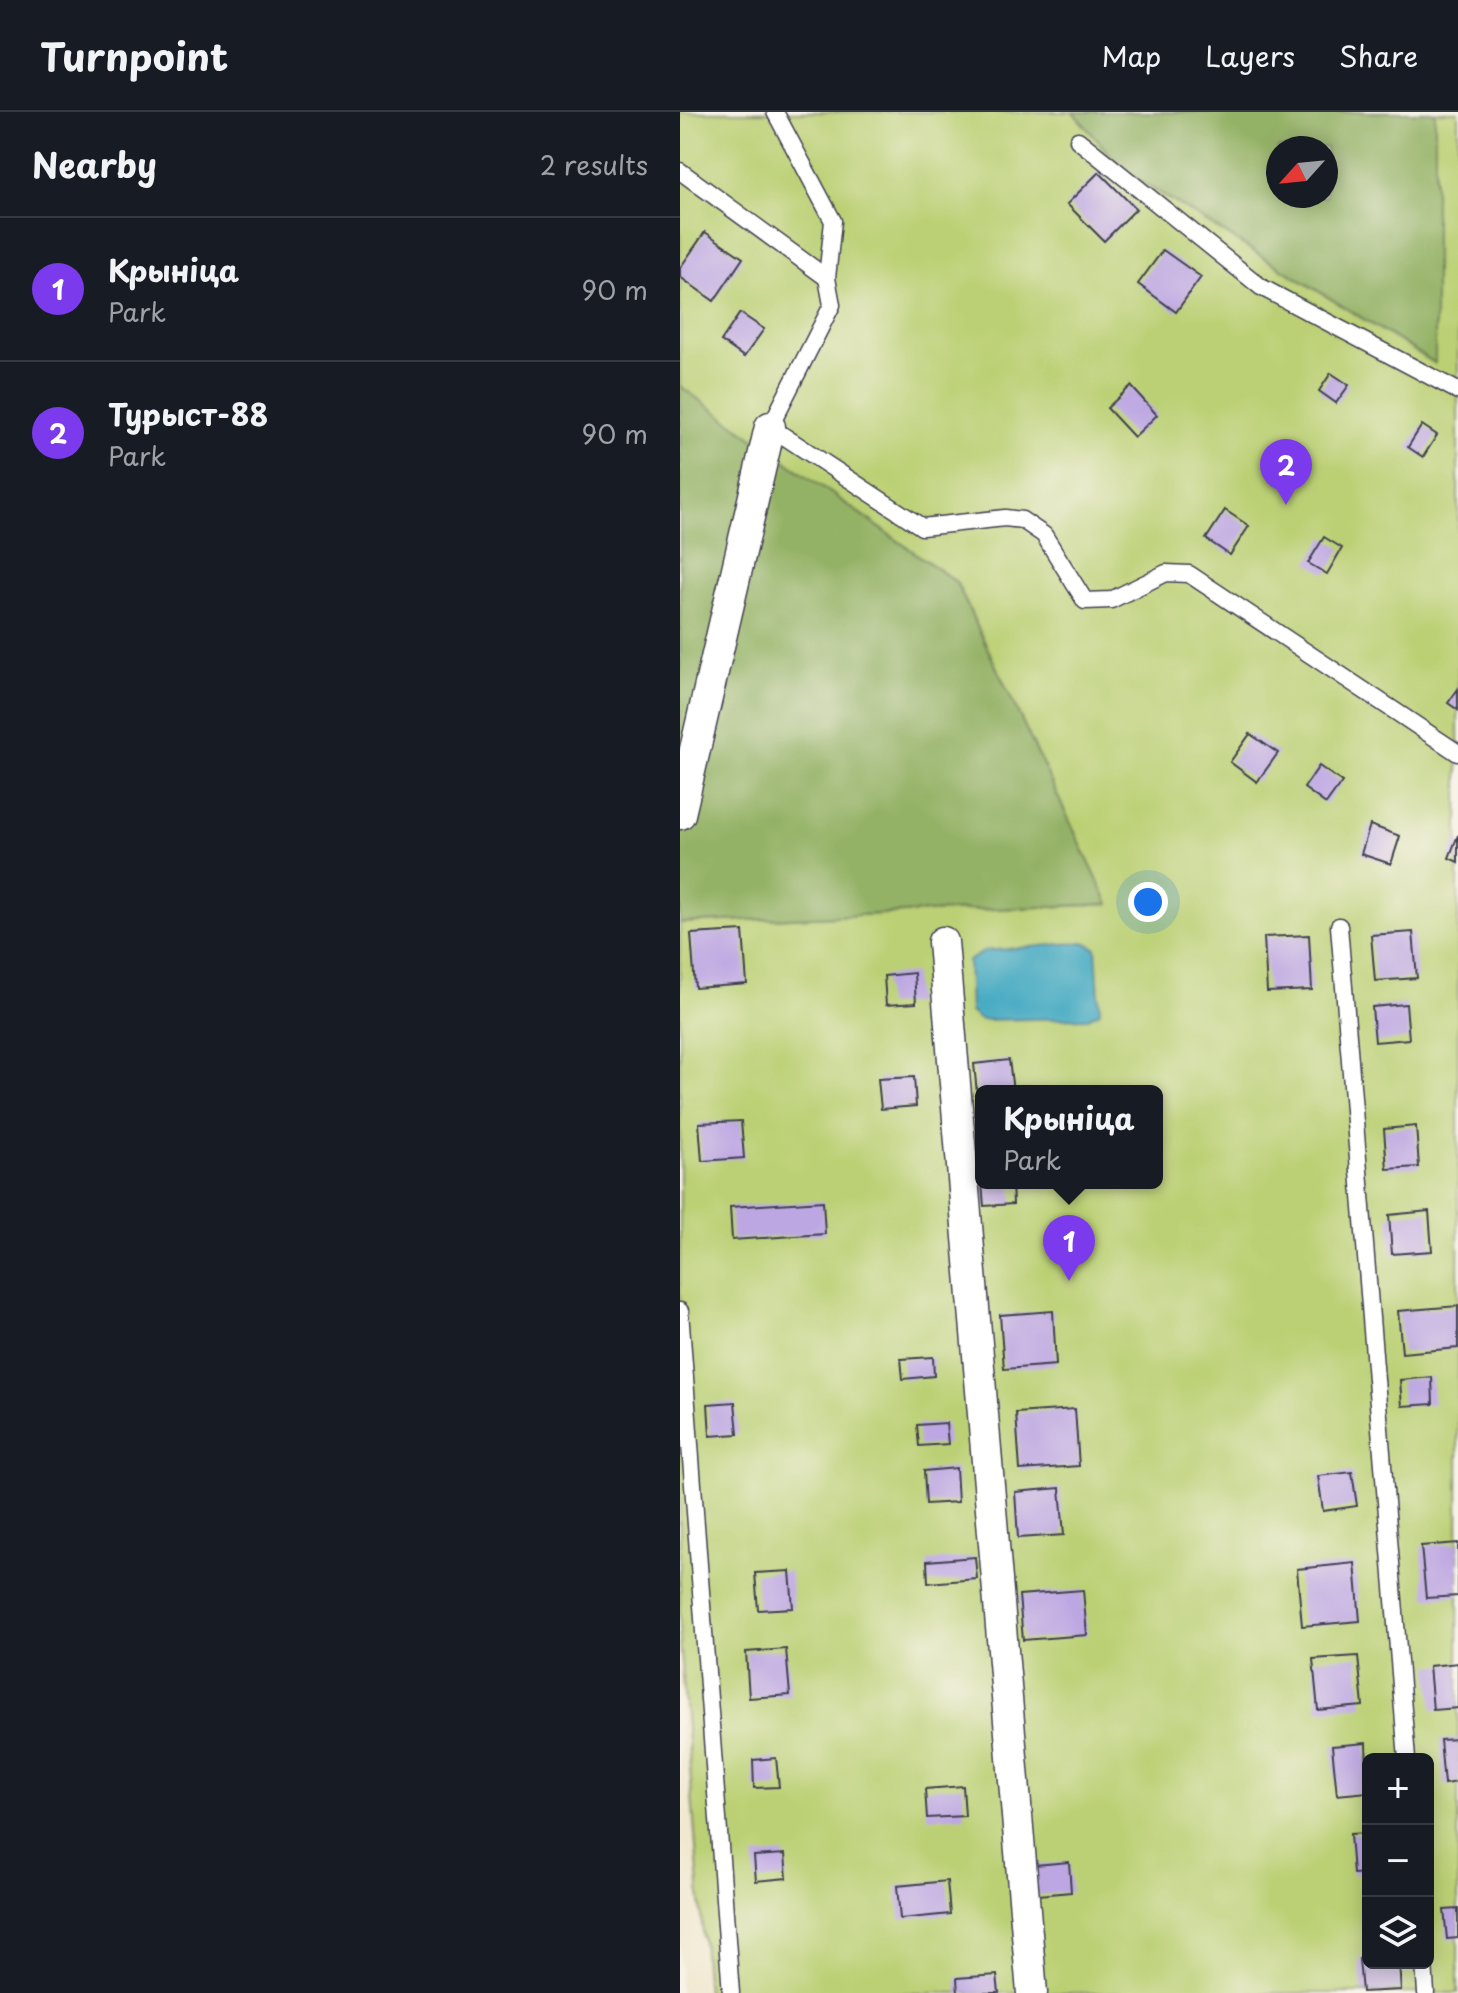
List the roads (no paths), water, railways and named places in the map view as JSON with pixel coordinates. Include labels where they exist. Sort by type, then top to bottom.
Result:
[{"type":"street","points":[[680,814],[770,427]]},
{"type":"street","points":[[943,942],[1032,1993]]},
{"type":"lane","points":[[775,112],[833,221],[827,278],[832,305],[770,427],[922,527],[1005,518],[1022,520],[1044,535],[1085,601],[1111,600],[1166,573],[1189,574],[1458,753]]},
{"type":"lane","points":[[1078,140],[1261,287],[1458,391]]},
{"type":"lane","points":[[680,171],[827,278]]},
{"type":"lane","points":[[1339,926],[1407,1753]]},
{"type":"lane","points":[[680,1311],[731,1993]]},
{"type":"lane","points":[[1424,1969],[1426,1993]]},
{"type":"water","points":[[1084,942],[1096,948],[1100,1012],[1088,1018],[980,1020],[970,1012],[968,961],[985,951]]},
{"type":"place","name":"Турыст-88","points":[[1286,505]]},
{"type":"place","name":"Крыніца","points":[[1069,1281]]}]
